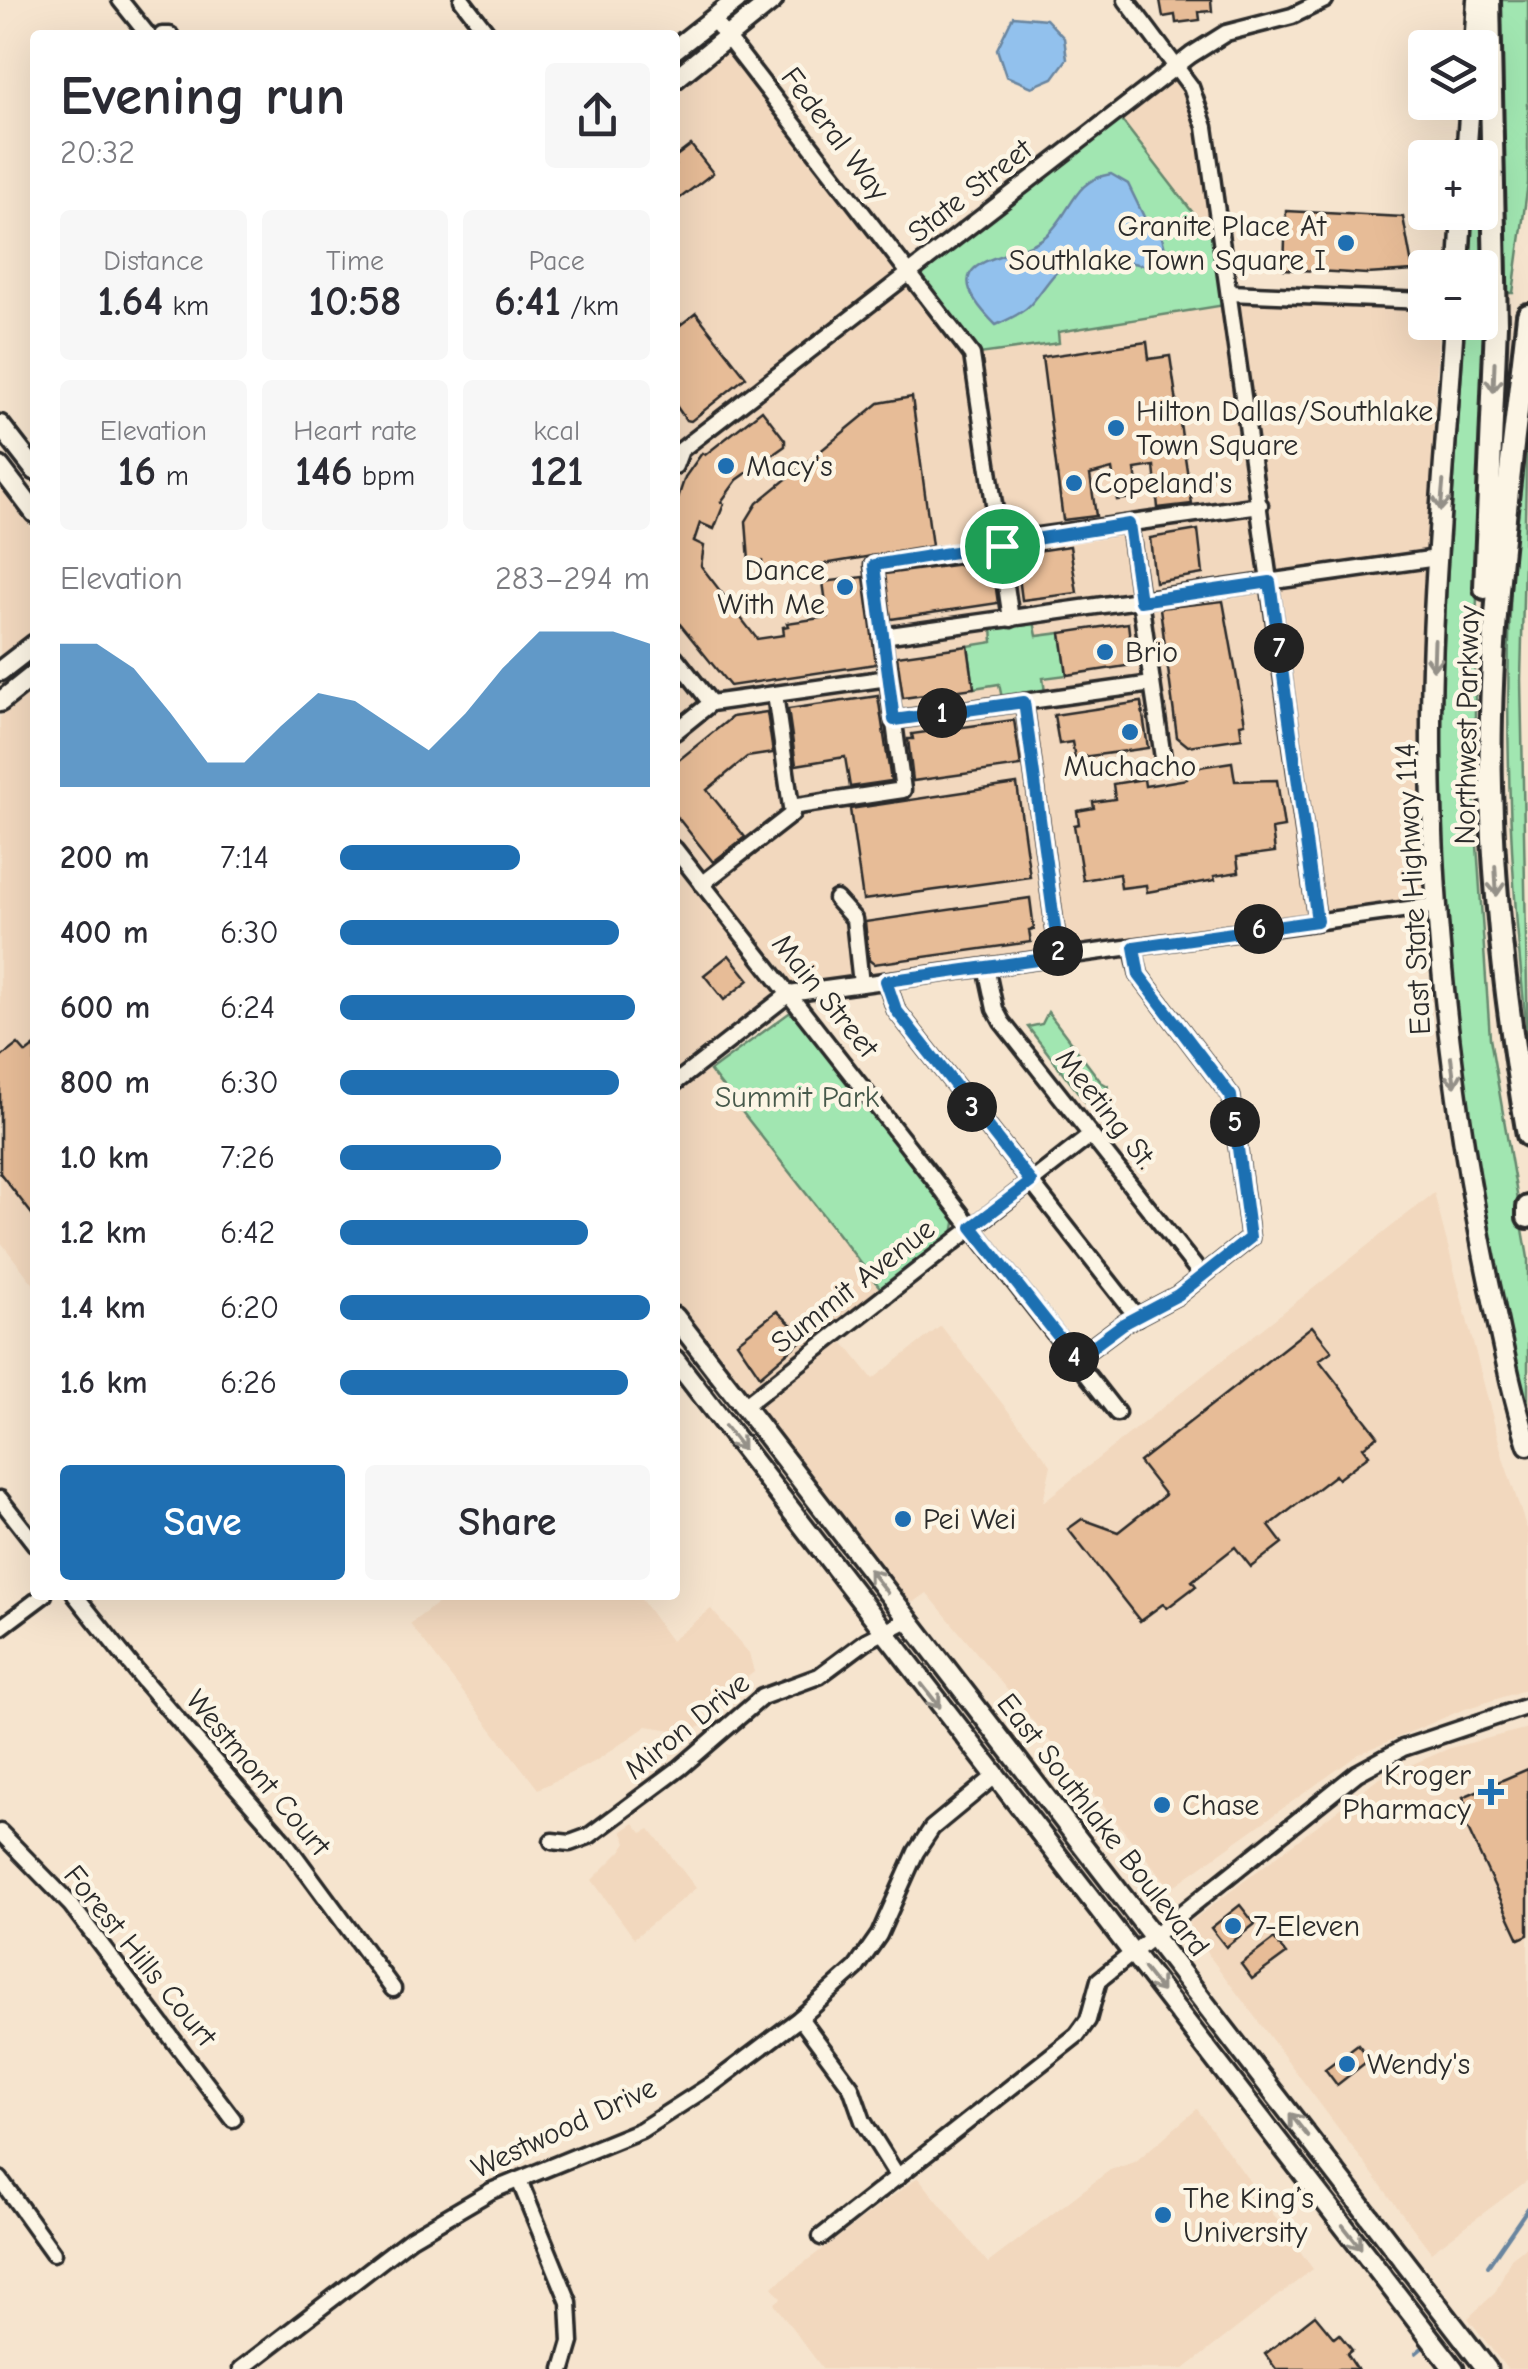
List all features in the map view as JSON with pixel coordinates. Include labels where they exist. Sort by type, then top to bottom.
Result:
[{"type":"highway","points":[[1489,0],[1496,324],[1482,656],[1493,679]]},
{"type":"highway","name":"Northwest Parkway","points":[[1528,315],[1502,545],[1491,785],[1510,1033],[1528,1136]]},
{"type":"highway","points":[[1528,1207],[1528,1217]]},
{"type":"main road","points":[[680,45],[737,0]]},
{"type":"main road","points":[[680,75],[772,0]]},
{"type":"main road","points":[[1475,30],[1477,0]]},
{"type":"main road","name":"East State Highway 114","points":[[1453,340],[1437,558],[1431,744],[1438,905],[1452,1066],[1477,1223],[1514,1402],[1528,1445]]},
{"type":"main road","points":[[0,425],[30,464]]},
{"type":"main road","points":[[0,467],[30,507]]},
{"type":"main road","points":[[0,671],[30,648]]},
{"type":"main road","points":[[0,702],[30,678]]},
{"type":"main road","name":"East Southlake Boulevard","points":[[680,1324],[1487,2369]]},
{"type":"main road","name":"East Southlake Boulevard","points":[[680,1367],[1454,2369]]},
{"type":"street","points":[[120,0],[144,30]]},
{"type":"street","points":[[462,0],[485,30]]},
{"type":"street","points":[[1126,0],[1201,107],[1317,921]]},
{"type":"street","name":"State Street","points":[[680,445],[1176,67],[1226,33],[1292,16],[1325,0]]},
{"type":"street","name":"Federal Way","points":[[713,19],[976,365],[1012,618]]},
{"type":"street","points":[[1230,292],[1408,300]]},
{"type":"street","points":[[791,807],[904,790],[874,565],[1002,546],[1016,539],[1260,505]]},
{"type":"street","points":[[1129,524],[1163,758]]},
{"type":"street","points":[[883,636],[1437,558]]},
{"type":"street","points":[[680,663],[711,703]]},
{"type":"street","points":[[680,728],[711,703],[888,678]]},
{"type":"street","points":[[894,720],[1152,684]]},
{"type":"street","points":[[702,884],[792,814],[775,694]]},
{"type":"street","points":[[1024,702],[1059,957]]},
{"type":"street","name":"Main Street","points":[[680,856],[1117,1413]]},
{"type":"street","points":[[836,898],[854,919],[860,984]]},
{"type":"street","points":[[680,1079],[789,994],[1438,905]]},
{"type":"street","points":[[1076,1359],[1166,1303],[1250,1238],[1234,1107],[1226,1087],[1139,975],[1134,947]]},
{"type":"street","name":"Meeting St.","points":[[986,967],[1002,1022],[1202,1276]]},
{"type":"street","points":[[886,981],[896,1010],[1137,1318]]},
{"type":"street","name":"Summit Avenue","points":[[743,1406],[1091,1135]]},
{"type":"street","points":[[0,1498],[30,1537]]},
{"type":"street","points":[[0,1628],[37,1600]]},
{"type":"street","name":"Westmont Court","points":[[79,1600],[144,1682],[284,1841],[393,1989]]},
{"type":"street","name":"Miron Drive","points":[[552,1840],[570,1843],[589,1836],[680,1768],[762,1697],[818,1676],[882,1632],[908,1620]]},
{"type":"street","points":[[821,2237],[1076,2036],[1088,2020],[1099,1980],[1130,1951],[1356,1773],[1403,1748],[1528,1706]]},
{"type":"street","name":"Westwood Drive","points":[[242,2369],[412,2238],[470,2202],[641,2130],[714,2084],[800,2018],[856,1968],[891,1914],[916,1852],[932,1828],[995,1776]]},
{"type":"street","name":"Forest Hills Court","points":[[0,1832],[71,1904],[233,2119]]},
{"type":"street","points":[[800,2018],[851,2087],[864,2122],[898,2177]]},
{"type":"street","points":[[0,2178],[53,2252]]},
{"type":"street","points":[[519,2180],[569,2302],[571,2342],[563,2369]]},
{"type":"shaded area","points":[[718,53],[730,54],[903,278],[1176,67],[1191,87],[1230,292],[1408,309],[1408,340],[1438,340],[1423,652],[1438,905],[789,994],[704,1060],[887,1295],[837,1334],[873,1379],[941,1326],[1051,1465],[1043,1502],[1434,1193],[1504,1461],[1528,1532],[1528,1689],[1462,1710],[1359,1754],[1171,1888],[927,1593],[914,1602],[906,1601],[680,1307],[680,82]]},
{"type":"shaded area","points":[[0,479],[30,526],[30,638],[0,663]]},
{"type":"shaded area","points":[[30,694],[30,1280],[0,1241],[0,717]]},
{"type":"shaded area","points":[[441,1600],[642,1600],[671,1641],[711,1609],[749,1653],[754,1672],[697,1716],[702,1726],[685,1732],[647,1726],[594,1762],[538,1789],[410,1624]]},
{"type":"shaded area","points":[[1528,1728],[1528,2180],[1431,2252],[1192,1933],[1189,1923],[1378,1779],[1450,1748]]},
{"type":"shaded area","points":[[634,1823],[642,1833],[650,1829],[696,1888],[634,1938],[592,1880],[621,1851],[627,1842],[622,1831]]},
{"type":"shaded area","name":"The King’s University","points":[[1197,2109],[1313,2269],[1184,2369],[823,2369],[774,2304],[781,2298],[772,2287],[918,2177],[988,2263],[1110,2170],[1135,2162]]},
{"type":"shaded area","points":[[1528,2245],[1528,2369],[1507,2369],[1468,2318],[1495,2293],[1511,2258]]},
{"type":"green space","points":[[1497,0],[1528,0],[1528,183],[1513,293],[1499,293]]},
{"type":"green space","points":[[1116,113],[1224,253],[1231,304],[1058,332],[1059,343],[972,355],[908,274]]},
{"type":"green space","points":[[1478,120],[1486,120],[1486,140],[1477,140]]},
{"type":"green space","points":[[1471,230],[1487,230],[1488,250],[1469,250]]},
{"type":"green space","points":[[1464,340],[1486,340],[1475,652],[1475,815],[1490,1038],[1528,1258],[1528,1413],[1474,1149],[1452,970],[1442,791],[1448,559]]},
{"type":"green space","points":[[1528,397],[1521,679],[1528,1041],[1514,880],[1508,719],[1512,558]]},
{"type":"green space","points":[[1034,621],[1037,636],[1061,633],[1067,675],[1043,678],[1045,692],[1002,698],[999,684],[974,688],[968,646],[993,642],[992,627]]},
{"type":"green space","points":[[1048,1012],[1108,1086],[1110,1096],[1105,1105],[1087,1104],[1028,1027],[1042,1024]]},
{"type":"green space","name":"Summit Park","points":[[789,1013],[798,1015],[956,1217],[953,1235],[882,1290],[710,1071]]},
{"type":"water","points":[[1013,16],[1046,19],[1064,38],[1067,59],[1053,78],[1032,87],[1006,76],[997,49]]},
{"type":"water","points":[[1111,174],[1128,184],[1148,225],[1162,237],[1166,253],[1159,267],[1098,257],[1078,259],[1054,274],[1027,308],[996,325],[976,301],[968,284],[971,272],[982,263],[1047,235],[1080,190],[1098,177]]},
{"type":"building","points":[[1160,0],[1211,0],[1212,11],[1199,12],[1200,20],[1176,23],[1175,15],[1163,17]]},
{"type":"building","points":[[691,145],[713,173],[680,198],[680,153]]},
{"type":"building","name":"Granite Place At Southlake Town Square I","points":[[1286,211],[1403,217],[1409,250],[1408,271],[1367,274],[1284,269]]},
{"type":"building","points":[[696,313],[746,377],[691,421],[680,411],[680,325]]},
{"type":"building","name":"Hilton Dallas/Southlake Town Square","points":[[1147,342],[1149,359],[1170,356],[1192,504],[1158,508],[1154,466],[1135,469],[1139,497],[1117,500],[1112,469],[1090,475],[1096,516],[1063,520],[1042,357]]},
{"type":"building","points":[[912,397],[932,546],[764,574],[762,561],[749,561],[746,521],[757,503],[879,403]]},
{"type":"building","points":[[762,410],[785,440],[785,446],[737,480],[721,502],[724,504],[714,529],[700,523],[694,541],[704,546],[701,566],[757,639],[784,635],[787,623],[828,617],[823,582],[864,577],[876,664],[730,686],[680,624],[680,492],[685,477],[702,453],[705,455]]},
{"type":"building","points":[[1198,530],[1203,574],[1155,582],[1150,538]]},
{"type":"building","points":[[1070,546],[1077,593],[1022,600],[1016,554]]},
{"type":"building","points":[[992,560],[998,603],[891,619],[885,574]]},
{"type":"building","points":[[1223,601],[1245,723],[1240,724],[1242,738],[1188,746],[1177,737],[1160,608]]},
{"type":"building","name":"Brio","points":[[1128,623],[1133,665],[1067,675],[1061,633]]},
{"type":"building","points":[[968,646],[974,688],[903,698],[897,656]]},
{"type":"building","points":[[878,696],[891,781],[850,787],[845,757],[796,765],[788,709]]},
{"type":"building","points":[[1141,702],[1148,748],[1075,758],[1072,742],[1059,744],[1054,715]]},
{"type":"building","points":[[767,712],[773,753],[747,757],[707,790],[745,837],[713,862],[680,820],[680,759],[732,717]]},
{"type":"building","points":[[1014,720],[1021,766],[913,781],[908,739],[913,739],[912,734]]},
{"type":"building","points":[[1232,762],[1235,781],[1277,780],[1284,827],[1272,829],[1275,852],[1237,857],[1239,872],[1214,876],[1215,880],[1147,892],[1146,885],[1121,888],[1119,874],[1083,880],[1074,825],[1079,824],[1077,811],[1094,808],[1093,802],[1115,799],[1113,784],[1144,779],[1145,786],[1187,779],[1186,769]]},
{"type":"building","points":[[1017,784],[1030,877],[863,900],[850,809]]},
{"type":"building","points":[[1030,898],[1034,929],[1029,930],[1031,942],[874,964],[869,960],[865,922]]},
{"type":"building","points":[[729,955],[749,980],[724,1000],[704,975]]},
{"type":"building","points":[[18,1044],[26,1053],[30,1050],[30,1212],[0,1173],[0,1058]]},
{"type":"building","points":[[777,1311],[795,1328],[792,1330],[801,1341],[760,1376],[737,1342]]},
{"type":"building","points":[[1312,1326],[1332,1351],[1319,1360],[1378,1436],[1363,1447],[1369,1455],[1338,1479],[1335,1475],[1269,1526],[1282,1543],[1251,1567],[1235,1547],[1192,1581],[1196,1586],[1167,1608],[1163,1604],[1140,1621],[1068,1529],[1082,1519],[1118,1532],[1165,1495],[1139,1462]]},
{"type":"building","points":[[1528,1769],[1528,1935],[1519,1939],[1460,1812],[1468,1809],[1463,1797]]},
{"type":"building","name":"7-Eleven","points":[[1240,1905],[1255,1924],[1226,1947],[1211,1928]]},
{"type":"building","points":[[1274,1939],[1286,1954],[1252,1979],[1241,1964]]},
{"type":"building","name":"Wendy's","points":[[1358,2044],[1370,2059],[1337,2085],[1325,2069]]},
{"type":"building","points":[[1315,2315],[1334,2338],[1339,2334],[1352,2350],[1347,2354],[1357,2369],[1276,2369],[1265,2354]]},
{"type":"waterway","points":[[1488,2266],[1528,2208]]},
{"type":"waterway","points":[[1416,2353],[1422,2348]]},
{"type":"place","name":"Granite Place At Southlake Town Square I","points":[[1346,243]]},
{"type":"place","name":"Hilton Dallas/Southlake Town Square","points":[[1116,428]]},
{"type":"place","name":"Macy's","points":[[726,466]]},
{"type":"place","name":"Copeland's","points":[[1074,483]]},
{"type":"place","name":"Dance With Me","points":[[845,587]]},
{"type":"place","name":"Brio","points":[[1105,652]]},
{"type":"place","name":"Muchacho","points":[[1130,732]]},
{"type":"place","name":"Pei Wei","points":[[903,1519]]},
{"type":"place","name":"Kroger Pharmacy","points":[[1491,1792]]},
{"type":"place","name":"Chase","points":[[1162,1805]]},
{"type":"place","name":"7-Eleven","points":[[1233,1926]]},
{"type":"place","name":"Wendy's","points":[[1347,2064]]},
{"type":"place","name":"The King’s University","points":[[1163,2215]]},
{"type":"route","points":[[1129,524],[1140,601],[1270,582],[1317,921],[1134,947],[1139,975],[1231,1096],[1250,1238],[1178,1295],[1123,1324],[1076,1359],[972,1227],[1031,1182],[896,1010],[886,981],[1059,957],[1024,702],[894,720],[874,565],[1002,546],[1016,539],[1129,524]]}]
